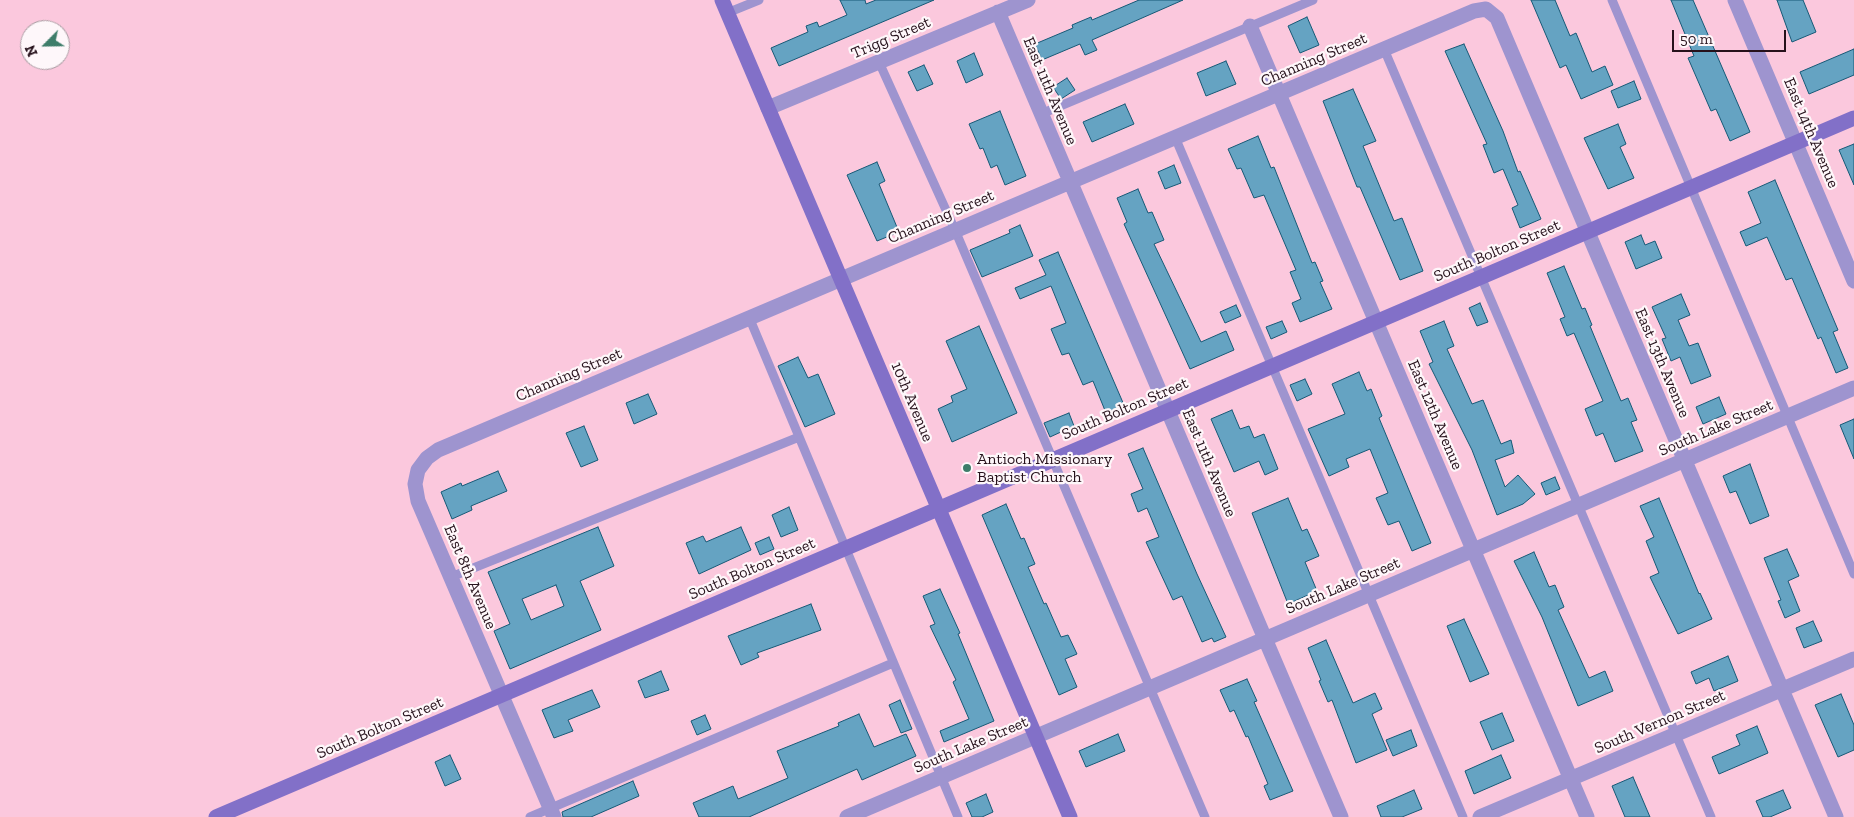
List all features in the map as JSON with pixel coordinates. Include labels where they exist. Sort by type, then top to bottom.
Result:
[{"type":"main road","name":"10th Avenue","points":[[724,7],[1070,817]]},
{"type":"main road","name":"South Bolton Street","points":[[216,817],[1854,118]]},
{"type":"street","name":"Trigg Street","points":[[768,108],[1028,0]]},
{"type":"street","name":"East 14th Avenue","points":[[1735,0],[1854,280]]},
{"type":"street","name":"Channing Street","points":[[418,470],[427,458],[438,450],[1474,11],[1486,9]]},
{"type":"street","name":"East 13th Avenue","points":[[1486,9],[1497,18],[1836,817]]},
{"type":"street","name":"East 11th Avenue","points":[[998,12],[1341,817]]},
{"type":"street","name":"East 12th Avenue","points":[[1250,26],[1587,817]]},
{"type":"street","name":"South Lake Street","points":[[847,817],[1854,388]]},
{"type":"street","name":"East 8th Avenue","points":[[418,470],[415,484],[418,501],[552,813]]},
{"type":"street","name":"South Vernon Street","points":[[1480,817],[1854,659]]},
{"type":"lane","points":[[724,7],[759,0]]},
{"type":"lane","points":[[1041,114],[1313,0]]},
{"type":"lane","points":[[1612,0],[1689,188],[1854,574]]},
{"type":"lane","points":[[1384,49],[1711,817]]},
{"type":"lane","points":[[880,62],[955,230],[1205,817]]},
{"type":"lane","points":[[1175,137],[1270,366],[1463,817]]},
{"type":"lane","points":[[749,318],[958,817]]},
{"type":"lane","points":[[451,577],[799,437]]},
{"type":"lane","points":[[530,817],[552,813],[893,663]]},
{"type":"building","points":[[840,0],[865,0],[866,4],[876,0],[934,0],[779,66],[771,48],[808,32],[806,26],[817,22],[819,27],[847,15]]},
{"type":"building","points":[[1139,0],[1183,0],[1092,40],[1097,50],[1085,55],[1080,44],[1042,60],[1035,44],[1073,28],[1072,25],[1091,17],[1092,20]]},
{"type":"building","points":[[1531,0],[1555,0],[1570,36],[1576,33],[1592,72],[1605,66],[1613,85],[1581,99],[1566,65],[1560,68]]},
{"type":"building","points":[[1671,0],[1693,0],[1750,132],[1730,141],[1716,109],[1711,111],[1688,58],[1694,56]]},
{"type":"building","points":[[1777,0],[1803,0],[1816,32],[1792,42]]},
{"type":"building","points":[[1307,17],[1319,45],[1300,53],[1288,26]]},
{"type":"building","points":[[1464,44],[1503,131],[1518,172],[1520,171],[1541,219],[1520,228],[1512,208],[1518,205],[1503,169],[1494,173],[1483,145],[1487,144],[1445,51]]},
{"type":"building","points":[[1854,49],[1854,75],[1809,94],[1800,72]]},
{"type":"building","points":[[974,53],[983,75],[966,83],[957,61]]},
{"type":"building","points":[[1226,61],[1236,84],[1206,96],[1197,73]]},
{"type":"building","points":[[924,65],[933,84],[917,91],[908,72]]},
{"type":"building","points":[[1067,78],[1075,90],[1061,99],[1053,87]]},
{"type":"building","points":[[1634,81],[1641,99],[1618,108],[1611,91]]},
{"type":"building","points":[[1353,89],[1376,141],[1363,146],[1394,221],[1402,218],[1423,271],[1400,280],[1360,187],[1357,187],[1323,101]]},
{"type":"building","points":[[1125,104],[1134,124],[1092,142],[1083,122]]},
{"type":"building","points":[[1000,111],[1026,176],[1005,185],[997,165],[991,168],[983,148],[980,149],[969,124]]},
{"type":"building","points":[[1618,124],[1626,144],[1620,147],[1634,178],[1608,189],[1584,138]]},
{"type":"building","points":[[1258,136],[1271,168],[1274,167],[1312,263],[1315,262],[1323,281],[1320,282],[1332,309],[1300,322],[1292,303],[1301,299],[1290,272],[1296,270],[1264,195],[1254,198],[1241,168],[1237,169],[1228,149]]},
{"type":"building","points":[[1854,144],[1854,185],[1839,150]]},
{"type":"building","points":[[877,162],[885,181],[879,184],[899,232],[877,241],[847,175]]},
{"type":"building","points":[[1174,165],[1181,183],[1165,189],[1158,172]]},
{"type":"building","points":[[1775,180],[1838,330],[1833,332],[1848,368],[1836,373],[1821,337],[1818,339],[1792,278],[1786,280],[1767,237],[1746,246],[1740,232],[1761,223],[1748,192]]},
{"type":"building","points":[[1138,189],[1148,213],[1152,212],[1164,240],[1154,244],[1201,342],[1226,331],[1234,350],[1190,369],[1124,224],[1127,222],[1117,198]]},
{"type":"building","points":[[1020,225],[1033,256],[982,277],[970,250],[1010,233],[1009,230]]},
{"type":"building","points":[[1641,235],[1645,245],[1655,241],[1662,258],[1636,269],[1625,242]]},
{"type":"building","points":[[1058,252],[1124,405],[1106,413],[1093,381],[1083,385],[1069,353],[1062,355],[1051,329],[1066,323],[1051,286],[1020,299],[1015,288],[1046,275],[1039,260]]},
{"type":"building","points":[[1564,266],[1582,309],[1585,308],[1592,325],[1590,326],[1621,401],[1628,398],[1637,420],[1631,422],[1643,451],[1615,462],[1603,433],[1596,436],[1585,409],[1603,401],[1574,333],[1567,336],[1560,319],[1565,317],[1547,273]]},
{"type":"building","points":[[1681,294],[1690,315],[1678,320],[1689,346],[1698,343],[1711,376],[1691,384],[1680,357],[1671,361],[1662,339],[1666,338],[1652,307]]},
{"type":"building","points":[[1480,303],[1488,322],[1477,326],[1469,308]]},
{"type":"building","points":[[1236,305],[1241,316],[1225,323],[1220,312]]},
{"type":"building","points":[[1282,321],[1287,332],[1271,339],[1266,327]]},
{"type":"building","points":[[1444,321],[1454,346],[1447,349],[1472,404],[1483,400],[1501,444],[1511,440],[1514,453],[1495,460],[1505,487],[1518,475],[1535,494],[1523,504],[1497,515],[1472,450],[1429,364],[1433,362],[1420,331]]},
{"type":"building","points":[[979,326],[1017,413],[952,442],[938,409],[953,402],[951,396],[967,389],[946,341]]},
{"type":"building","points":[[798,357],[808,378],[818,374],[835,414],[805,427],[778,366]]},
{"type":"building","points":[[1359,372],[1367,391],[1371,389],[1382,416],[1379,418],[1431,543],[1412,551],[1399,521],[1388,525],[1376,498],[1388,493],[1370,449],[1346,459],[1349,467],[1329,476],[1308,429],[1345,414],[1332,384]]},
{"type":"building","points":[[1305,379],[1312,394],[1297,401],[1290,385]]},
{"type":"building","points":[[648,394],[657,414],[634,424],[626,403]]},
{"type":"building","points":[[1719,397],[1726,414],[1703,424],[1696,407]]},
{"type":"building","points":[[1232,410],[1240,429],[1249,426],[1254,438],[1264,434],[1278,469],[1265,475],[1259,461],[1234,472],[1211,419]]},
{"type":"building","points":[[1069,413],[1074,426],[1050,437],[1044,423]]},
{"type":"building","points":[[1854,419],[1854,459],[1840,425]]},
{"type":"building","points":[[584,426],[598,460],[581,467],[566,433]]},
{"type":"building","points":[[1143,448],[1226,637],[1214,642],[1212,638],[1202,642],[1182,596],[1173,600],[1146,542],[1159,537],[1147,508],[1138,512],[1131,494],[1143,489],[1128,454]]},
{"type":"building","points":[[1750,464],[1769,516],[1750,524],[1736,491],[1730,493],[1723,476]]},
{"type":"building","points":[[498,471],[507,491],[471,506],[472,510],[452,519],[441,492],[461,483],[462,486]]},
{"type":"building","points":[[1555,477],[1560,489],[1546,495],[1541,483]]},
{"type":"building","points":[[1288,498],[1302,531],[1307,529],[1319,556],[1305,562],[1317,591],[1288,604],[1252,513]]},
{"type":"building","points":[[1659,498],[1699,594],[1712,619],[1678,634],[1650,577],[1659,573],[1646,541],[1654,537],[1640,506]]},
{"type":"building","points":[[1006,504],[1021,539],[1024,538],[1035,564],[1028,567],[1044,604],[1046,603],[1061,637],[1068,635],[1077,654],[1065,659],[1077,687],[1059,695],[982,515]]},
{"type":"building","points":[[789,507],[798,530],[781,537],[772,515]]},
{"type":"building","points":[[598,527],[614,566],[580,581],[601,630],[510,669],[494,631],[510,624],[488,572]],"holes":[[[556,585],[564,606],[531,620],[522,599]]]},
{"type":"building","points":[[741,527],[751,550],[699,574],[686,543],[703,536],[706,542]]},
{"type":"building","points":[[769,537],[774,549],[760,555],[755,543]]},
{"type":"building","points":[[1787,549],[1799,576],[1788,581],[1800,611],[1785,618],[1778,601],[1781,600],[1764,558]]},
{"type":"building","points":[[1534,552],[1549,587],[1555,585],[1564,607],[1558,610],[1589,678],[1605,671],[1613,691],[1578,706],[1542,617],[1514,561]]},
{"type":"building","points":[[940,589],[960,633],[958,634],[994,721],[944,742],[940,731],[969,719],[953,682],[956,680],[930,626],[935,624],[923,596]]},
{"type":"building","points":[[811,604],[821,630],[757,653],[759,657],[741,665],[728,636]]},
{"type":"building","points":[[1464,619],[1489,674],[1470,682],[1447,626]]},
{"type":"building","points":[[1813,621],[1822,641],[1804,648],[1796,628]]},
{"type":"building","points":[[1326,640],[1353,703],[1375,693],[1382,709],[1372,714],[1387,750],[1356,763],[1332,700],[1328,702],[1319,681],[1321,680],[1308,648]]},
{"type":"building","points":[[1728,656],[1738,681],[1714,691],[1709,678],[1696,684],[1691,672]]},
{"type":"building","points":[[661,671],[669,690],[645,698],[638,681]]},
{"type":"building","points":[[1247,679],[1257,701],[1254,702],[1293,791],[1270,800],[1264,786],[1268,784],[1248,736],[1246,737],[1234,710],[1230,712],[1220,690]]},
{"type":"building","points":[[592,690],[600,707],[568,720],[573,731],[554,738],[542,710]]},
{"type":"building","points":[[1841,694],[1854,725],[1854,750],[1838,757],[1815,705]]},
{"type":"building","points":[[900,700],[912,729],[901,733],[889,705]]},
{"type":"building","points":[[1502,713],[1514,741],[1492,750],[1480,722]]},
{"type":"building","points":[[859,714],[874,747],[906,734],[916,756],[862,780],[857,769],[749,817],[699,817],[693,803],[733,786],[738,799],[788,778],[777,751],[839,726],[838,723]]},
{"type":"building","points":[[705,715],[711,729],[697,735],[691,721]]},
{"type":"building","points":[[1757,726],[1768,753],[1719,774],[1712,757],[1740,745],[1736,735]]},
{"type":"building","points":[[1411,730],[1417,746],[1393,756],[1386,740]]},
{"type":"building","points":[[1118,734],[1125,751],[1086,767],[1079,751]]},
{"type":"building","points":[[450,755],[461,779],[445,786],[435,762]]},
{"type":"building","points":[[1501,755],[1511,778],[1474,794],[1465,771]]},
{"type":"building","points":[[1633,777],[1650,817],[1625,817],[1612,786]]},
{"type":"building","points":[[633,781],[639,796],[591,817],[563,817],[562,812]]},
{"type":"building","points":[[1414,790],[1422,809],[1402,817],[1381,817],[1377,806]]},
{"type":"building","points":[[1783,790],[1791,808],[1770,817],[1763,817],[1756,801]]},
{"type":"building","points":[[986,794],[993,812],[982,817],[972,817],[966,803]]},
{"type":"place","name":"Antioch Missionary Baptist Church","points":[[967,468]]}]
